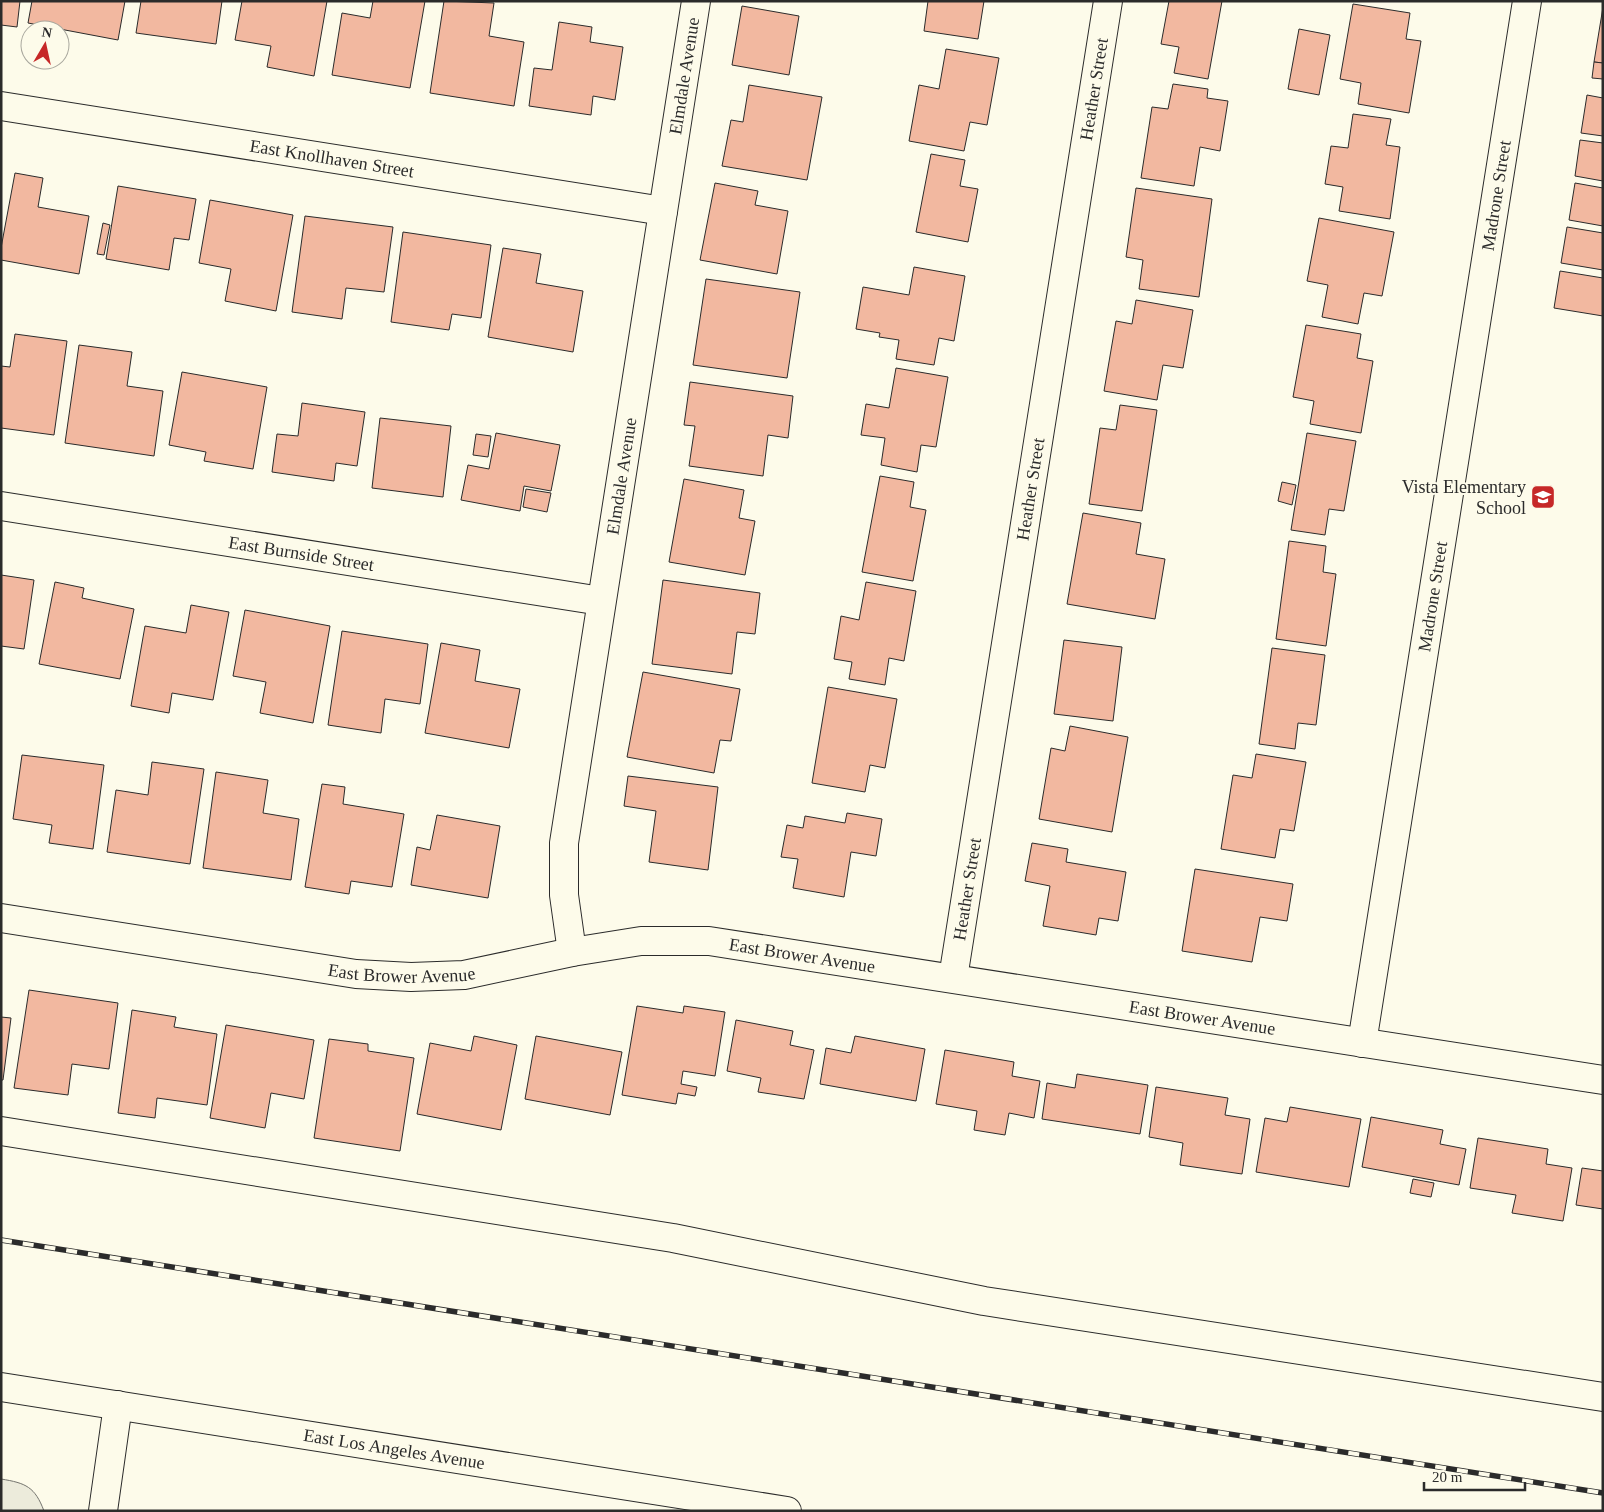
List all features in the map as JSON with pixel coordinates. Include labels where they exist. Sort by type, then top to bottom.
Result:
[{"type":"street","name":"Elmdale Avenue","points":[[572,952],[564,895],[564,843],[696,1]]},
{"type":"street","name":"Heather Street","points":[[953,978],[1108,1]]},
{"type":"street","name":"Madrone Street","points":[[1362,1043],[1527,1]]},
{"type":"street","name":"East Knollhaven Street","points":[[1,106],[663,211]]},
{"type":"street","name":"East Burnside Street","points":[[1,506],[601,601]]},
{"type":"street","name":"East Brower Avenue","points":[[1,918],[356,974],[411,977],[464,975],[572,952],[641,941],[709,941],[1603,1080]]},
{"type":"street","points":[[1,1131],[674,1238],[984,1301],[1603,1397]]},
{"type":"street","name":"East Los Angeles Avenue","points":[[1,1388],[787,1511]]},
{"type":"street","points":[[103,1511],[118,1405]]},
{"type":"shaded area","points":[[1,1479],[17,1482],[33,1491],[44,1511],[1,1511]]},
{"type":"building","points":[[1,1],[20,1],[17,27],[1,25]]},
{"type":"building","points":[[32,1],[125,1],[118,40],[70,31],[70,20],[29,20]]},
{"type":"building","points":[[141,1],[222,1],[216,44],[136,33]]},
{"type":"building","points":[[242,1],[327,1],[314,76],[267,67],[271,46],[235,40]]},
{"type":"building","points":[[373,1],[425,1],[410,88],[332,75],[342,13],[370,18]]},
{"type":"building","points":[[444,1],[494,3],[489,36],[524,42],[514,106],[430,93]]},
{"type":"building","points":[[928,1],[984,1],[978,39],[924,31]]},
{"type":"building","points":[[1169,1],[1222,1],[1208,79],[1174,73],[1179,47],[1161,44]]},
{"type":"building","points":[[1353,4],[1410,13],[1406,39],[1421,41],[1409,113],[1358,104],[1361,83],[1340,79]]},
{"type":"building","points":[[742,6],[799,16],[789,75],[732,65]]},
{"type":"building","points":[[1603,7],[1603,63],[1594,62]]},
{"type":"building","points":[[559,22],[592,27],[590,42],[623,47],[615,100],[593,96],[591,115],[529,106],[534,68],[552,70]]},
{"type":"building","points":[[1299,29],[1330,35],[1319,95],[1288,89]]},
{"type":"building","points":[[946,49],[999,58],[987,125],[970,122],[964,151],[909,141],[919,85],[939,89]]},
{"type":"building","points":[[1594,62],[1603,63],[1603,79],[1592,78]]},
{"type":"building","points":[[1173,84],[1208,89],[1207,98],[1228,101],[1220,151],[1200,147],[1194,186],[1141,178],[1152,107],[1168,109]]},
{"type":"building","points":[[749,85],[822,97],[807,180],[722,166],[731,120],[743,122]]},
{"type":"building","points":[[1587,95],[1603,98],[1603,136],[1581,133]]},
{"type":"building","points":[[1353,114],[1391,119],[1386,145],[1400,147],[1390,219],[1339,211],[1343,187],[1325,184],[1331,146],[1348,148]]},
{"type":"building","points":[[1580,140],[1603,143],[1603,181],[1575,176]]},
{"type":"building","points":[[931,154],[965,160],[960,186],[978,189],[968,242],[916,232]]},
{"type":"building","points":[[15,173],[43,178],[38,207],[89,216],[79,274],[1,260],[1,248]]},
{"type":"building","points":[[715,183],[758,191],[755,205],[788,211],[777,274],[700,260]]},
{"type":"building","points":[[1575,183],[1603,188],[1603,226],[1569,220]]},
{"type":"building","points":[[118,186],[196,199],[189,240],[174,238],[169,270],[106,259]]},
{"type":"building","points":[[1136,188],[1212,199],[1199,297],[1139,289],[1143,260],[1126,257]]},
{"type":"building","points":[[210,200],[293,215],[276,311],[225,301],[231,269],[199,263]]},
{"type":"building","points":[[305,216],[393,227],[384,292],[346,288],[342,319],[292,312]]},
{"type":"building","points":[[1319,218],[1394,232],[1382,296],[1364,293],[1358,324],[1322,317],[1328,285],[1307,281]]},
{"type":"building","points":[[103,223],[110,225],[104,255],[97,254]]},
{"type":"building","points":[[1567,227],[1603,233],[1603,270],[1561,263]]},
{"type":"building","points":[[403,232],[491,245],[481,318],[452,314],[449,330],[391,322]]},
{"type":"building","points":[[503,248],[541,254],[536,283],[583,291],[573,352],[488,337]]},
{"type":"building","points":[[914,267],[965,276],[954,341],[939,338],[934,365],[896,359],[899,340],[879,337],[880,333],[856,329],[863,287],[909,295]]},
{"type":"building","points":[[1560,271],[1603,278],[1603,316],[1554,308]]},
{"type":"building","points":[[706,279],[800,292],[787,378],[693,365]]},
{"type":"building","points":[[1136,300],[1193,310],[1183,368],[1163,365],[1157,400],[1104,391],[1116,321],[1132,324]]},
{"type":"building","points":[[1306,325],[1361,334],[1357,358],[1373,361],[1361,433],[1310,424],[1314,401],[1293,397]]},
{"type":"building","points":[[15,334],[67,341],[54,435],[1,428],[1,366],[10,367]]},
{"type":"building","points":[[79,345],[132,352],[127,386],[163,391],[154,456],[65,443]]},
{"type":"building","points":[[896,368],[948,377],[936,447],[921,445],[917,472],[881,465],[885,438],[861,435],[866,404],[889,408]]},
{"type":"building","points":[[182,372],[267,387],[253,469],[204,461],[206,452],[169,445]]},
{"type":"building","points":[[690,382],[793,396],[788,438],[768,435],[763,476],[689,466],[695,426],[684,425]]},
{"type":"building","points":[[302,403],[365,412],[357,466],[336,463],[334,481],[272,472],[277,434],[298,436]]},
{"type":"building","points":[[1120,405],[1157,410],[1142,511],[1089,504],[1100,428],[1116,430]]},
{"type":"building","points":[[380,418],[451,426],[443,497],[372,488]]},
{"type":"building","points":[[496,433],[560,445],[551,491],[524,486],[520,511],[461,500],[468,465],[489,469]]},
{"type":"building","points":[[1307,433],[1356,441],[1344,511],[1329,509],[1325,535],[1291,530]]},
{"type":"building","points":[[476,434],[491,436],[488,457],[473,455]]},
{"type":"building","points":[[880,476],[914,482],[910,507],[926,510],[913,581],[862,572]]},
{"type":"building","points":[[684,479],[744,490],[739,518],[755,521],[745,575],[669,562]]},
{"type":"building","points":[[1282,482],[1296,485],[1292,505],[1278,501]]},
{"type":"building","points":[[526,489],[551,493],[547,512],[523,507]]},
{"type":"building","points":[[1083,513],[1141,523],[1136,554],[1165,559],[1155,619],[1067,604]]},
{"type":"building","points":[[1289,541],[1326,546],[1323,572],[1336,574],[1326,646],[1276,639]]},
{"type":"building","points":[[1,575],[34,580],[24,649],[1,646]]},
{"type":"building","points":[[663,580],[760,593],[755,634],[737,632],[732,674],[652,664]]},
{"type":"building","points":[[55,582],[84,588],[82,598],[134,609],[120,679],[39,664]]},
{"type":"building","points":[[866,582],[916,591],[904,661],[889,658],[885,685],[849,679],[852,662],[834,659],[841,616],[859,620]]},
{"type":"building","points":[[191,605],[229,612],[213,700],[172,693],[169,713],[131,706],[145,626],[186,633]]},
{"type":"building","points":[[245,610],[330,626],[313,723],[260,713],[266,682],[233,676]]},
{"type":"building","points":[[342,631],[428,644],[420,704],[385,699],[381,733],[328,725]]},
{"type":"building","points":[[1064,640],[1122,647],[1113,721],[1054,714]]},
{"type":"building","points":[[441,643],[480,650],[475,681],[520,689],[509,748],[425,733]]},
{"type":"building","points":[[1272,648],[1325,655],[1316,725],[1298,723],[1295,749],[1259,744]]},
{"type":"building","points":[[643,672],[740,689],[731,741],[720,740],[714,773],[627,757]]},
{"type":"building","points":[[828,687],[897,699],[885,768],[870,765],[865,792],[812,783]]},
{"type":"building","points":[[1070,726],[1128,737],[1112,832],[1039,819],[1051,748],[1065,751]]},
{"type":"building","points":[[1256,754],[1306,762],[1294,831],[1280,829],[1275,858],[1221,849],[1233,775],[1252,778]]},
{"type":"building","points":[[22,755],[104,765],[93,849],[49,843],[52,825],[13,819]]},
{"type":"building","points":[[152,762],[204,769],[190,864],[107,852],[116,790],[148,795]]},
{"type":"building","points":[[216,772],[268,780],[263,813],[299,819],[291,880],[203,868]]},
{"type":"building","points":[[628,776],[718,787],[708,870],[649,862],[656,811],[624,806]]},
{"type":"building","points":[[322,784],[345,787],[343,804],[404,814],[392,887],[351,881],[349,894],[305,887]]},
{"type":"building","points":[[847,813],[882,819],[876,856],[851,852],[844,897],[793,888],[798,859],[781,857],[787,825],[803,828],[805,816],[845,823]]},
{"type":"building","points":[[437,815],[500,826],[488,898],[411,885],[417,847],[430,850]]},
{"type":"building","points":[[1032,843],[1068,849],[1066,862],[1126,872],[1118,921],[1099,918],[1096,935],[1043,926],[1050,886],[1025,881]]},
{"type":"building","points":[[1195,869],[1293,884],[1287,921],[1260,917],[1252,962],[1182,951]]},
{"type":"building","points":[[29,990],[118,1003],[109,1069],[72,1064],[68,1095],[14,1088]]},
{"type":"building","points":[[637,1006],[683,1013],[684,1006],[725,1012],[715,1076],[683,1071],[681,1084],[697,1087],[695,1096],[678,1093],[676,1104],[622,1095]]},
{"type":"building","points":[[132,1010],[176,1017],[174,1027],[217,1034],[207,1105],[157,1098],[155,1118],[118,1113]]},
{"type":"building","points":[[1,1017],[11,1018],[3,1080],[1,1080]]},
{"type":"building","points":[[736,1020],[793,1031],[790,1045],[814,1050],[804,1099],[758,1092],[761,1078],[727,1071]]},
{"type":"building","points":[[226,1025],[314,1040],[304,1099],[271,1093],[265,1128],[210,1118]]},
{"type":"building","points":[[474,1036],[517,1045],[501,1130],[417,1114],[430,1043],[471,1051]]},
{"type":"building","points":[[536,1036],[622,1052],[610,1115],[525,1099]]},
{"type":"building","points":[[855,1036],[925,1049],[916,1101],[820,1084],[826,1048],[851,1053]]},
{"type":"building","points":[[329,1039],[368,1044],[368,1051],[414,1058],[400,1151],[314,1138]]},
{"type":"building","points":[[945,1050],[1014,1062],[1012,1076],[1040,1081],[1034,1118],[1009,1113],[1005,1135],[974,1130],[977,1111],[936,1104]]},
{"type":"building","points":[[1077,1074],[1148,1085],[1140,1134],[1042,1119],[1047,1083],[1075,1088]]},
{"type":"building","points":[[1156,1087],[1228,1098],[1225,1115],[1250,1119],[1242,1174],[1180,1165],[1183,1143],[1149,1137]]},
{"type":"building","points":[[1290,1107],[1361,1119],[1349,1187],[1256,1172],[1265,1118],[1287,1122]]},
{"type":"building","points":[[1371,1117],[1443,1130],[1440,1144],[1466,1149],[1459,1185],[1362,1167]]},
{"type":"building","points":[[1478,1138],[1548,1149],[1546,1164],[1572,1168],[1563,1221],[1512,1213],[1516,1195],[1470,1188]]},
{"type":"building","points":[[1582,1168],[1603,1171],[1603,1209],[1576,1205]]},
{"type":"building","points":[[1413,1179],[1434,1183],[1431,1197],[1410,1193]]},
{"type":"railway","points":[[1,1240],[1603,1493]]},
{"type":"place","name":"Vista Elementary School","points":[[1543,497]]}]
